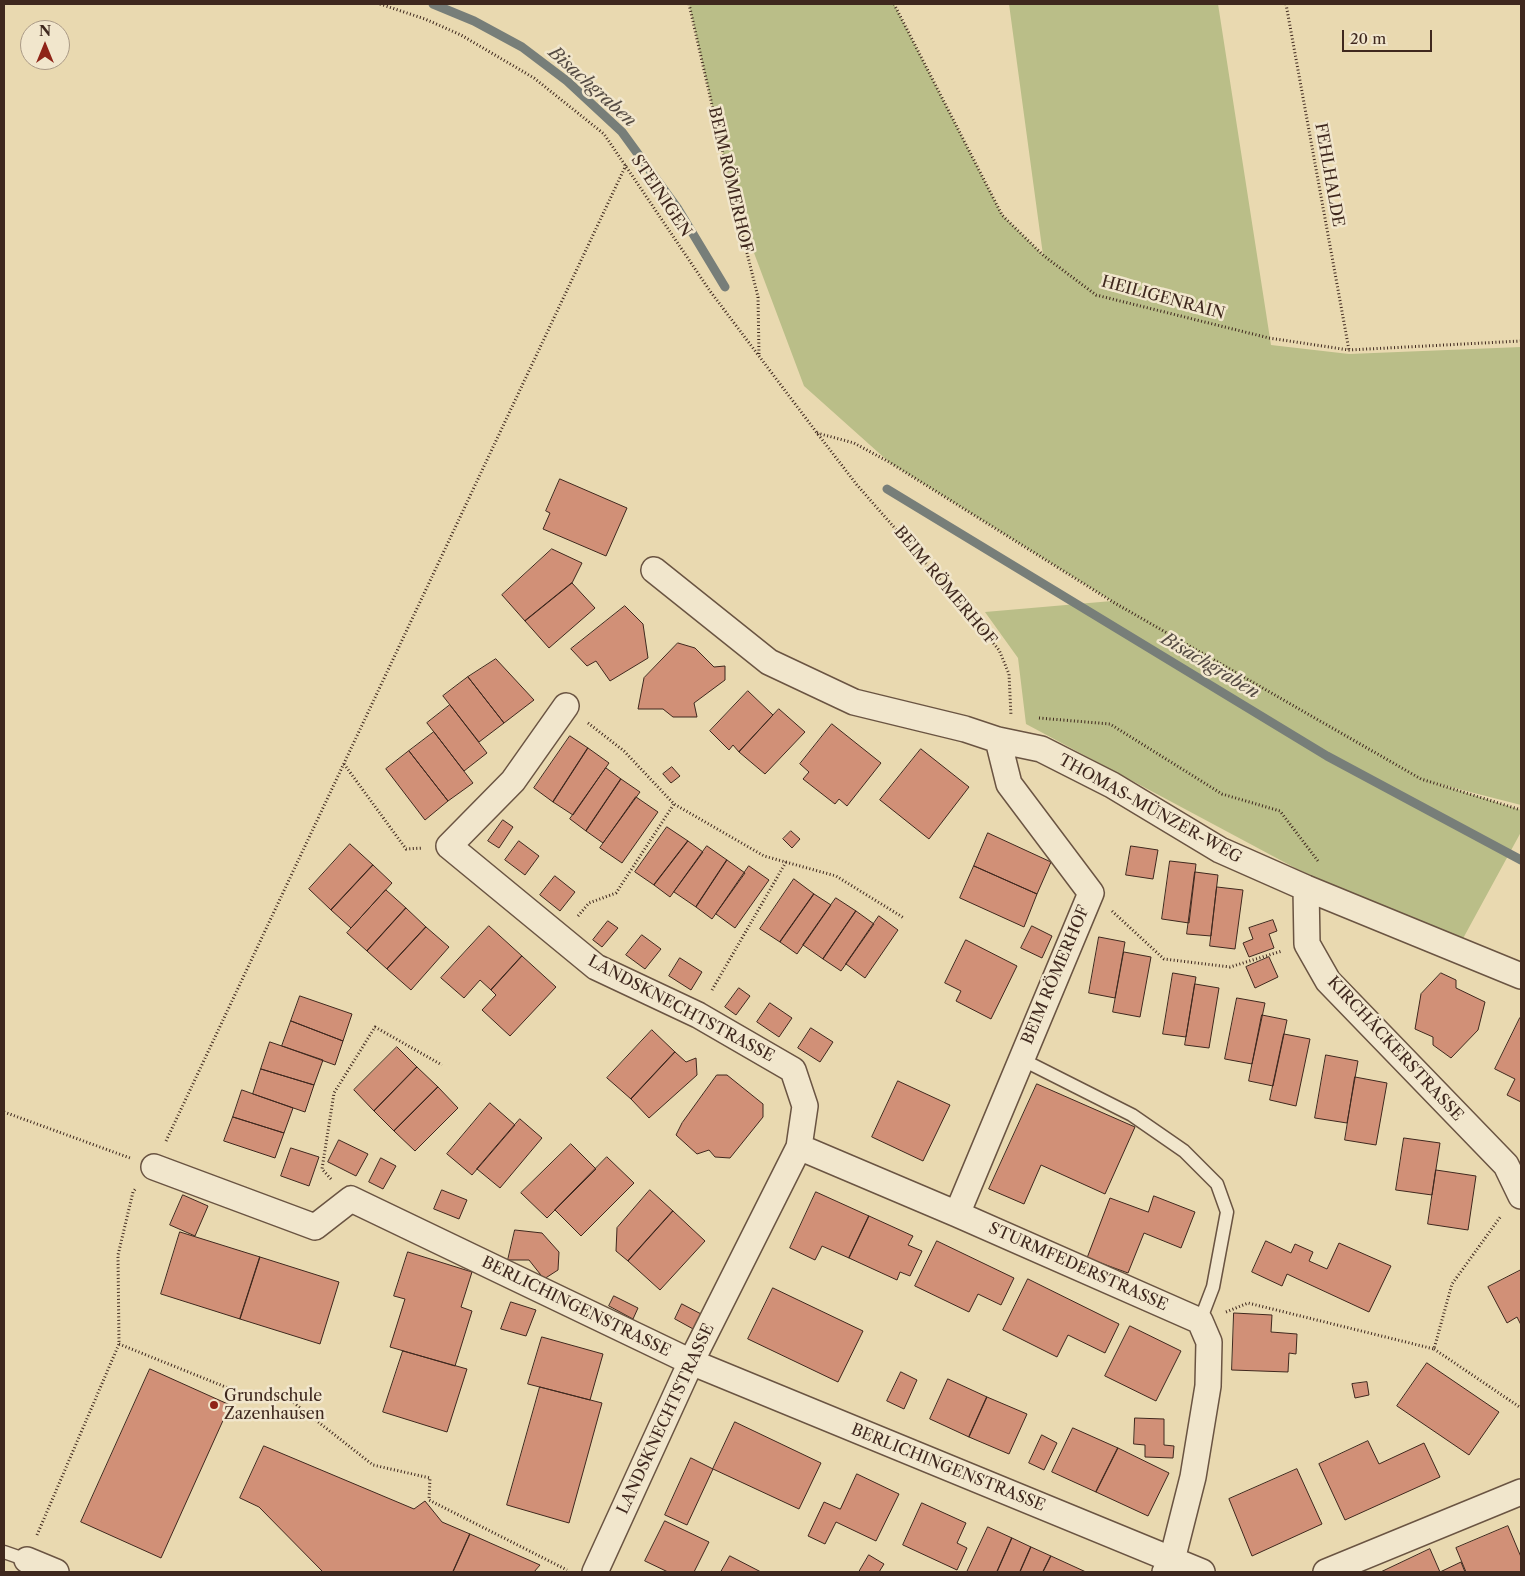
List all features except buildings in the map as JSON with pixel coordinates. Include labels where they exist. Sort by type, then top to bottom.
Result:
[{"type":"street","name":"THOMAS-MÜNZER-WEG","points":[[654,570],[769,662],[854,702],[998,740],[1041,749],[1112,785],[1220,850],[1306,888],[1521,976]]},
{"type":"street","points":[[449,846],[513,781],[566,706]]},
{"type":"street","name":"BEIM RÖMERHOF","points":[[956,1214],[1091,893],[1009,784],[998,740]]},
{"type":"street","name":"LANDSKNECHTSTRASSE","points":[[449,846],[596,967],[698,1015],[793,1070],[805,1106],[799,1146],[691,1362],[595,1572]]},
{"type":"street","name":"KIRCHÄCKERSTRASSE","points":[[1306,888],[1307,944],[1328,981],[1517,1180]]},
{"type":"street","name":"STURMFEDERSTRASSE","points":[[799,1146],[1200,1321]]},
{"type":"street","points":[[154,1167],[315,1227],[351,1199]]},
{"type":"street","name":"BERLICHINGENSTRASSE","points":[[351,1199],[691,1362],[1168,1566],[1202,1572]]},
{"type":"street","points":[[1168,1566],[1193,1477],[1208,1386],[1209,1342],[1200,1321]]},
{"type":"street","points":[[1326,1572],[1521,1492]]},
{"type":"street","points":[[15,1556],[56,1572]]},
{"type":"lane","points":[[1021,1059],[1132,1115],[1184,1151],[1217,1184],[1227,1212],[1214,1287],[1200,1321]]},
{"type":"path","name":"STEINIGEN","points":[[380,4],[425,19],[461,35],[534,78],[604,134],[710,292],[817,433]]},
{"type":"path","name":"BEIM RÖMERHOF","points":[[689,4],[758,297],[759,357]]},
{"type":"path","name":"HEILIGENRAIN","points":[[894,4],[1002,215],[1044,256],[1096,296],[1269,338],[1349,350],[1521,341]]},
{"type":"path","name":"FEHLHALDE","points":[[1286,4],[1349,350]]},
{"type":"path","points":[[15,1556],[119,1344],[118,1255],[133,1192],[154,1167],[626,165]]},
{"type":"path","points":[[817,433],[854,443],[888,462],[1113,602],[1421,779],[1521,810]]},
{"type":"path","name":"BEIM RÖMERHOF","points":[[817,433],[857,485],[999,650],[1009,674],[1011,716],[998,740]]},
{"type":"path","points":[[566,706],[624,751],[674,804],[764,856],[836,876],[904,918]]},
{"type":"path","points":[[1031,717],[1110,724],[1222,794],[1280,811],[1337,888],[1333,899]]},
{"type":"path","points":[[344,764],[406,849],[449,846]]},
{"type":"path","points":[[560,937],[589,903],[616,893],[674,804]]},
{"type":"path","points":[[698,1015],[786,862]]},
{"type":"path","points":[[1091,893],[1164,959],[1230,967],[1307,944]]},
{"type":"path","points":[[351,1199],[322,1169],[334,1093],[375,1027],[442,1065]]},
{"type":"path","points":[[4,1112],[154,1167]]},
{"type":"path","points":[[1434,1349],[1452,1284],[1517,1180]]},
{"type":"path","points":[[1200,1321],[1248,1303],[1434,1349],[1521,1408]]},
{"type":"path","points":[[119,1344],[238,1392],[289,1399],[373,1465],[430,1478],[429,1500],[570,1572]]},
{"type":"green space","points":[[689,4],[894,4],[1002,215],[1043,255],[1009,4],[1218,4],[1271,345],[1349,354],[1521,347],[1521,805],[1435,783],[1521,810],[1521,832],[1460,944],[1297,869],[1026,724],[1018,658],[985,612],[1112,601],[889,462],[804,386],[733,197]]},
{"type":"waterway","name":"Bisachgraben","points":[[433,4],[474,21],[522,47],[567,81],[622,132],[678,209],[725,287]]},
{"type":"waterway","name":"Bisachgraben","points":[[887,489],[1327,756],[1521,860]]},
{"type":"place","name":"Grundschule Zazenhausen","points":[[214,1405]]}]
